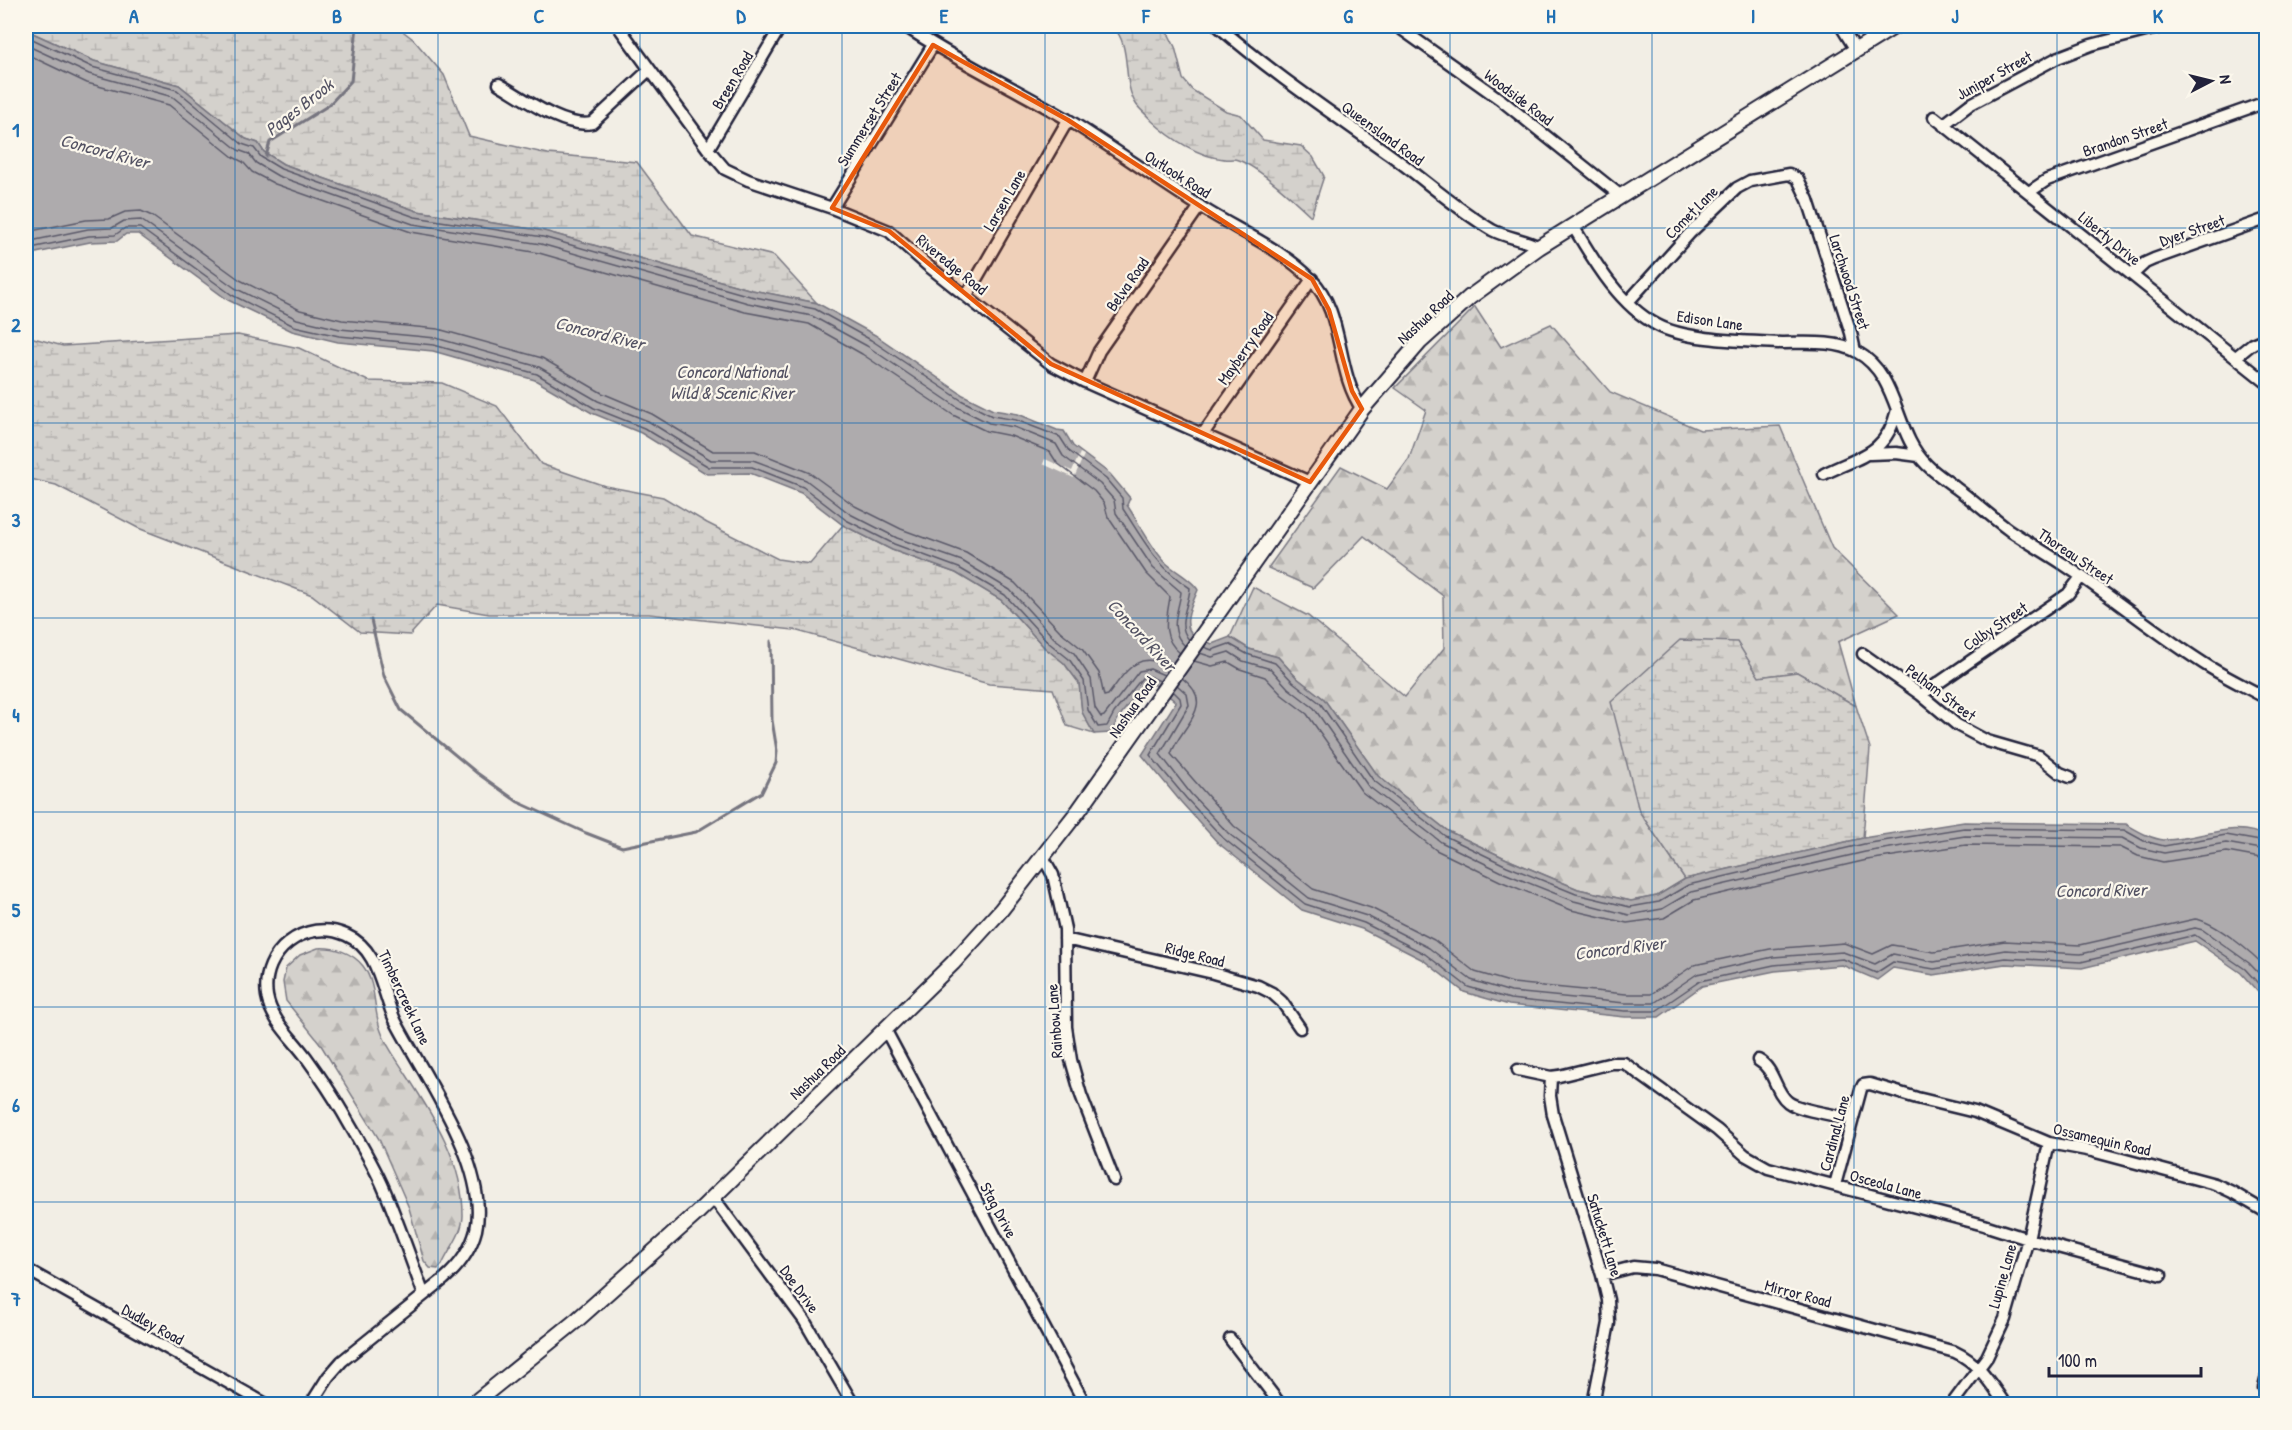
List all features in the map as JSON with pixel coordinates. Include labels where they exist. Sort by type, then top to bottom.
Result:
[{"type":"main road","name":"Nashua Road","points":[[473,1404],[577,1320],[713,1197],[953,963],[1001,910],[1043,857],[1209,628],[1362,409],[1405,358],[1436,326],[1470,297],[1539,247],[1895,26]]},
{"type":"street","name":"Riveredge Road","points":[[618,26],[708,149],[725,168],[736,175],[832,208],[889,231],[927,265],[1051,364],[1085,382],[1310,482]]},
{"type":"street","name":"Breen Road","points":[[708,149],[781,26]]},
{"type":"street","name":"Outlook Road","points":[[905,26],[933,45],[984,71],[1068,120],[1200,206],[1279,254],[1312,279],[1329,310],[1352,391],[1362,409]]},
{"type":"street","name":"Queensland Road","points":[[1218,26],[1315,102],[1495,232],[1525,240],[1539,247]]},
{"type":"street","name":"Woodside Road","points":[[1397,26],[1500,100],[1621,196]]},
{"type":"street","points":[[1841,26],[1856,50]]},
{"type":"street","name":"Juniper Street","points":[[1939,121],[2057,58],[2091,45],[2165,26]]},
{"type":"street","name":"Summerset Street","points":[[832,208],[933,45]]},
{"type":"street","points":[[499,84],[568,122],[583,125],[592,123],[649,70]]},
{"type":"street","name":"Brandon Street","points":[[2029,192],[2047,180],[2266,102]]},
{"type":"street","name":"Larsen Lane","points":[[966,295],[1068,120]]},
{"type":"street","name":"Liberty Drive","points":[[1939,121],[2266,382]]},
{"type":"street","name":"Comet Lane","points":[[1628,302],[1698,225],[1740,186],[1750,181],[1785,173],[1792,174]]},
{"type":"street","name":"Larchwood Street","points":[[1792,174],[1798,178],[1808,201],[1855,351],[1881,374],[1897,410]]},
{"type":"street","name":"Belva Road","points":[[1085,382],[1098,351],[1200,206]]},
{"type":"street","name":"Dyer Street","points":[[2132,275],[2138,268],[2154,259],[2266,219]]},
{"type":"street","name":"Edison Lane","points":[[1573,226],[1600,269],[1628,302],[1655,324],[1686,335],[1824,344],[1855,351]]},
{"type":"street","name":"Mayberry Road","points":[[1203,434],[1312,279]]},
{"type":"street","points":[[2236,357],[2252,344],[2266,338]]},
{"type":"street","points":[[1870,454],[1890,431],[1897,410]]},
{"type":"street","name":"Thoreau Street","points":[[1897,410],[1919,456],[1935,472],[2007,528],[2204,663],[2266,698]]},
{"type":"street","points":[[1824,474],[1870,454],[1896,453],[1919,456]]},
{"type":"street","name":"Colby Street","points":[[1921,695],[2068,594],[2081,577]]},
{"type":"street","name":"Pelham Street","points":[[1863,654],[1921,695],[1944,716],[1973,734],[2002,746],[2031,752],[2046,760],[2060,773],[2070,777]]},
{"type":"street","name":"Rainbow Lane","points":[[1043,857],[1053,875],[1065,939],[1065,1018],[1071,1060],[1081,1095],[1114,1180]]},
{"type":"street","name":"Timbercreek Lane","points":[[310,1404],[342,1361],[424,1295],[453,1271],[461,1261],[475,1232],[477,1208],[468,1162],[451,1119],[395,1021],[371,956],[358,942],[341,933],[321,930],[303,934],[279,951],[270,968],[267,987],[270,1006],[279,1022],[326,1084],[378,1176],[424,1295]]},
{"type":"street","name":"Ridge Road","points":[[1065,939],[1213,973],[1258,986],[1272,993],[1282,1002],[1300,1028]]},
{"type":"street","name":"Stag Drive","points":[[885,1029],[1085,1404]]},
{"type":"street","points":[[1758,1060],[1766,1065],[1789,1103],[1853,1119]]},
{"type":"street","name":"Osceola Lane","points":[[1551,1077],[1612,1063],[1630,1066],[1717,1130],[1756,1163],[1768,1168],[2161,1275]]},
{"type":"street","points":[[1518,1070],[1551,1077]]},
{"type":"street","name":"Satuckett Lane","points":[[1551,1077],[1550,1096],[1553,1115],[1608,1300],[1609,1323],[1593,1404]]},
{"type":"street","name":"Ossamequin Road","points":[[1861,1089],[1866,1084],[1876,1084],[1917,1098],[1964,1109],[2049,1143],[2092,1151],[2215,1184],[2232,1191],[2266,1212]]},
{"type":"street","name":"Cardinal Lane","points":[[1835,1185],[1861,1089]]},
{"type":"street","name":"Lupine Lane","points":[[1952,1404],[1980,1369],[2000,1334],[2028,1239],[2049,1143]]},
{"type":"street","name":"Doe Drive","points":[[713,1197],[804,1320],[853,1404]]},
{"type":"street","name":"Mirror Road","points":[[1602,1275],[1633,1267],[1655,1269],[1955,1352],[1970,1359],[1980,1369]]},
{"type":"street","name":"Dudley Road","points":[[26,1269],[266,1404]]},
{"type":"street","points":[[1230,1339],[1280,1404]]},
{"type":"street","points":[[1980,1369],[2004,1404]]},
{"type":"highlighted area","points":[[933,45],[1068,120],[1312,279],[1329,310],[1352,391],[1362,409],[1310,482],[1051,364],[889,231],[832,208]]},
{"type":"green space","points":[[26,26],[396,26],[413,39],[444,75],[469,136],[548,154],[637,162],[692,236],[774,256],[817,303],[752,290],[544,231],[417,211],[283,164],[264,152],[258,143],[246,139],[179,85],[94,61],[26,30]]},
{"type":"green space","points":[[1112,26],[1159,26],[1169,35],[1175,47],[1183,79],[1192,90],[1226,111],[1241,115],[1263,140],[1301,146],[1313,157],[1324,176],[1311,216],[1276,185],[1247,164],[1236,159],[1214,157],[1195,151],[1167,134],[1152,121],[1138,106],[1132,95],[1125,53],[1118,34]]},
{"type":"green space","points":[[1475,307],[1501,347],[1551,324],[1610,392],[1700,430],[1780,426],[1832,548],[1899,614],[1838,642],[1856,706],[1797,672],[1759,677],[1639,811],[1685,879],[1657,896],[1631,901],[1578,889],[1448,831],[1378,776],[1324,699],[1297,678],[1278,657],[1249,649],[1230,637],[1253,587],[1308,616],[1405,697],[1444,648],[1443,596],[1364,536],[1313,588],[1268,568],[1341,466],[1387,489],[1409,459],[1426,410],[1395,388]]},
{"type":"green space","points":[[238,335],[299,348],[368,381],[442,383],[497,406],[541,464],[605,486],[663,497],[707,523],[778,559],[810,564],[843,525],[892,550],[956,573],[1001,600],[1045,648],[1064,663],[1079,683],[1082,712],[1094,734],[1067,726],[1053,689],[989,684],[794,630],[649,614],[489,614],[437,605],[410,635],[360,632],[312,595],[138,528],[56,485],[26,478],[26,336],[63,346]]},
{"type":"green space","points":[[1680,640],[1737,642],[1759,677],[1797,672],[1856,706],[1870,748],[1863,838],[1685,879],[1639,811],[1611,702]]},
{"type":"green space","points":[[318,948],[342,951],[354,957],[363,966],[371,981],[383,1037],[436,1124],[452,1158],[462,1195],[463,1215],[461,1229],[438,1269],[430,1268],[424,1261],[409,1208],[379,1139],[319,1042],[286,1001],[283,982],[286,968],[300,955]]},
{"type":"water","name":"Concord National Wild & Scenic River","points":[[26,30],[94,61],[179,85],[246,139],[258,143],[264,152],[283,164],[417,211],[544,231],[752,290],[817,303],[875,335],[963,395],[993,410],[1018,414],[1064,431],[1073,446],[1110,474],[1130,498],[1127,505],[1160,556],[1198,590],[1188,620],[1190,631],[1194,635],[1212,644],[1230,637],[1249,649],[1278,657],[1297,678],[1324,699],[1378,776],[1448,831],[1509,860],[1578,889],[1631,901],[1657,896],[1685,879],[1863,838],[1964,822],[2126,824],[2140,832],[2165,840],[2228,830],[2254,832],[2266,837],[2266,1001],[2241,973],[2195,941],[2082,968],[2005,964],[1934,975],[1893,968],[1877,980],[1842,965],[1775,971],[1702,986],[1659,1017],[1625,1017],[1509,1005],[1464,992],[1423,960],[1362,929],[1302,910],[1218,843],[1142,755],[1176,702],[1155,685],[1146,682],[1119,717],[1111,733],[1094,734],[1082,712],[1079,683],[1064,663],[1045,648],[1001,600],[956,573],[892,550],[843,525],[801,493],[750,473],[707,474],[641,433],[592,413],[535,380],[433,351],[338,342],[292,331],[228,300],[138,234],[126,234],[117,241],[90,242],[26,255]]},
{"type":"pier","points":[[1080,453],[1084,455],[1074,478],[1043,464],[1045,459],[1072,471]]},
{"type":"waterway","name":"Pages Brook","points":[[266,156],[270,142],[329,105],[351,81],[357,26]]},
{"type":"waterway","points":[[371,620],[384,676],[401,710],[477,773],[518,802],[622,847],[696,832],[762,792],[776,763],[777,751],[772,720],[771,641]]},
{"type":"water label","name":"Concord River","points":[[105,151]]},
{"type":"water label","name":"Concord River","points":[[600,333]]},
{"type":"water label","name":"Concord River","points":[[1142,635]]},
{"type":"water label","name":"Concord River","points":[[2101,890]]},
{"type":"water label","name":"Concord River","points":[[1620,948]]}]
